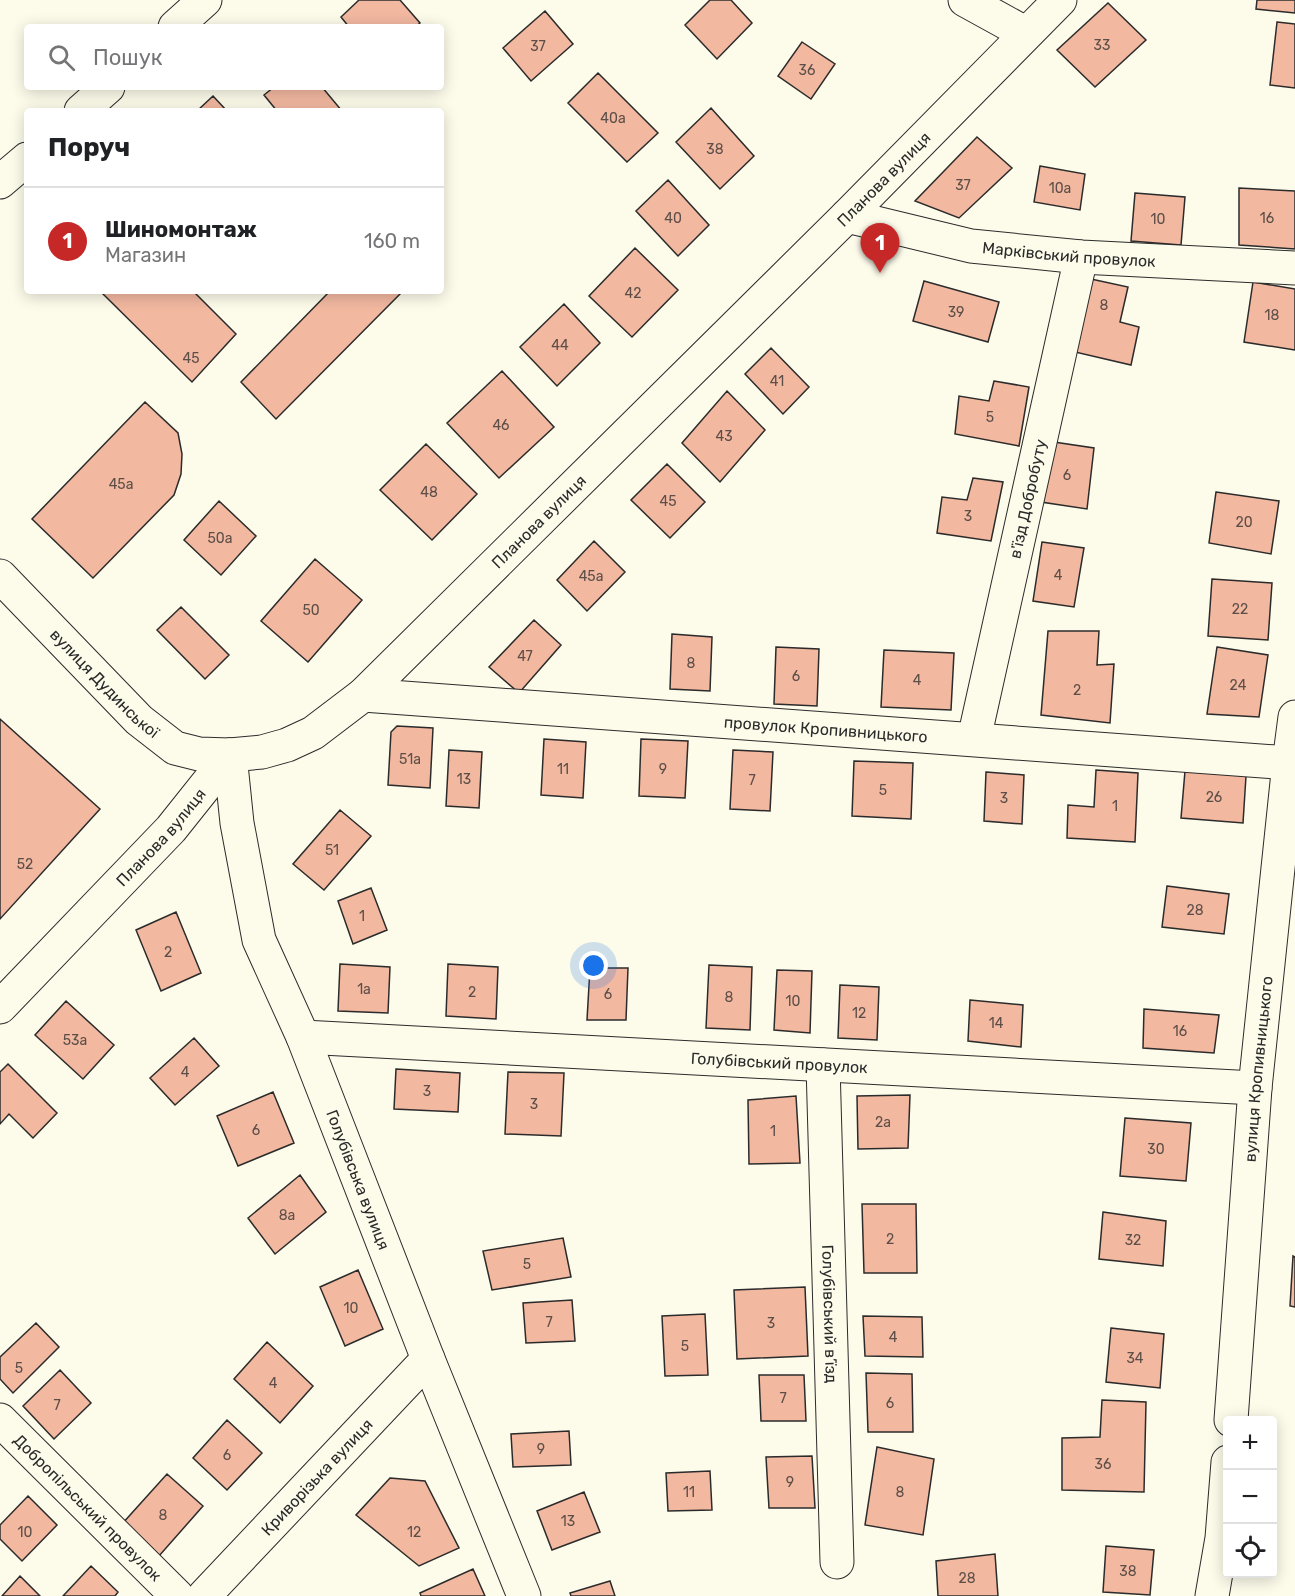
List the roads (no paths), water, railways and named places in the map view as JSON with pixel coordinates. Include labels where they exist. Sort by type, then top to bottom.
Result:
[{"type":"street","points":[[178,24],[205,0]]},
{"type":"street","points":[[965,0],[1025,33]]},
{"type":"street","name":"Планова вулиця","points":[[0,1007],[171,829],[230,755],[262,752],[287,745],[313,733],[363,695],[847,216],[1059,0]]},
{"type":"street","points":[[84,108],[105,90]]},
{"type":"street","points":[[0,183],[24,162]]},
{"type":"street","name":"Марківський провулок","points":[[847,216],[971,246],[1081,257],[1295,268]]},
{"type":"street","name":"в'їзд Добробуту","points":[[974,739],[1081,257]]},
{"type":"street","name":"вулиця Дудинської","points":[[0,576],[139,720],[175,748],[199,754],[230,755]]},
{"type":"street","name":"провулок Кропивницького","points":[[363,695],[1288,763]]},
{"type":"street","name":"вулиця Кропивницького","points":[[1231,1416],[1255,1088],[1288,763],[1295,717]]},
{"type":"street","name":"Голубівська вулиця","points":[[230,755],[237,823],[259,940],[303,1037],[428,1359],[524,1596]]},
{"type":"street","name":"Голубівський провулок","points":[[303,1037],[1255,1088]]},
{"type":"street","name":"Голубівський в’їзд","points":[[824,1065],[837,1562]]},
{"type":"street","name":"Криворізька вулиця","points":[[204,1596],[428,1359]]},
{"type":"street","name":"Добропільський провулок","points":[[0,1420],[177,1596]]},
{"type":"street","points":[[1212,1596],[1222,1538],[1226,1470]]},
{"type":"place","name":"Шиномонтаж","points":[[880,273]]}]
